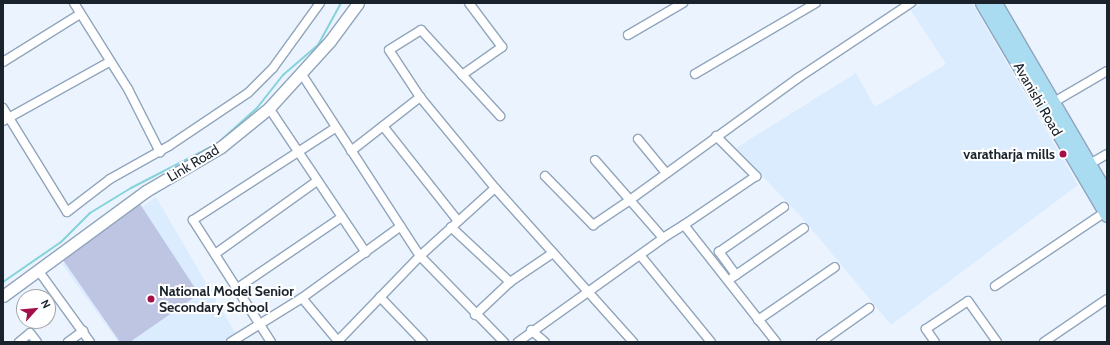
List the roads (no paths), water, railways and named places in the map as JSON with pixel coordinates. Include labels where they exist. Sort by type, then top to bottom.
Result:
[{"type":"main road","name":"Avanishi Road","points":[[982,3],[1106,214]]},
{"type":"main road","points":[[999,4],[1088,165],[1107,195]]},
{"type":"street","points":[[74,3],[109,62],[128,90],[160,152]]},
{"type":"street","points":[[3,108],[6,119],[67,212],[110,179],[160,152],[248,93],[273,68],[320,3]]},
{"type":"street","name":"Link Road","points":[[3,296],[146,191],[221,147],[269,108],[330,41],[358,3]]},
{"type":"street","points":[[462,75],[502,47],[468,3]]},
{"type":"street","points":[[628,35],[683,3]]},
{"type":"street","points":[[695,74],[816,3]]},
{"type":"street","points":[[545,176],[588,224],[593,225],[630,200],[716,136],[911,3]]},
{"type":"street","points":[[3,62],[80,14]]},
{"type":"street","points":[[500,116],[421,30],[389,50],[420,96],[495,188],[633,342]]},
{"type":"street","points":[[6,119],[109,62]]},
{"type":"street","points":[[1054,102],[1107,71]]},
{"type":"street","points":[[301,73],[335,128],[402,226],[420,256],[475,315],[504,342]]},
{"type":"street","points":[[351,151],[420,96]]},
{"type":"street","points":[[269,108],[366,253]]},
{"type":"street","points":[[383,126],[458,221]]},
{"type":"street","points":[[271,342],[193,220],[335,128]]},
{"type":"street","points":[[518,342],[532,330],[663,238],[756,176],[716,136]]},
{"type":"street","points":[[638,139],[666,173]]},
{"type":"street","points":[[1088,165],[1107,154]]},
{"type":"street","points":[[595,160],[663,238]]},
{"type":"street","points":[[215,254],[317,181]]},
{"type":"street","points":[[302,298],[341,340],[420,256],[495,188]]},
{"type":"street","points":[[736,274],[719,252],[784,207]]},
{"type":"street","points":[[995,286],[1106,214]]},
{"type":"street","points":[[236,289],[342,217]]},
{"type":"street","points":[[684,225],[776,342]]},
{"type":"street","points":[[231,342],[302,298],[402,226]]},
{"type":"street","points":[[451,227],[510,282]]},
{"type":"street","points":[[728,281],[804,228]]},
{"type":"street","points":[[475,315],[510,282],[553,253]]},
{"type":"street","points":[[640,255],[711,342]]},
{"type":"street","points":[[758,320],[835,267]]},
{"type":"street","points":[[38,270],[90,342]]},
{"type":"street","points":[[380,297],[423,342]]},
{"type":"street","points":[[1044,342],[1107,299]]},
{"type":"street","points":[[935,342],[926,329],[968,301],[998,342]]},
{"type":"street","points":[[821,342],[869,308]]},
{"type":"street","points":[[532,330],[544,342]]},
{"type":"street","points":[[68,342],[83,331]]},
{"type":"street","points":[[19,342],[30,333],[37,342]]},
{"type":"waterway","points":[[3,282],[61,242],[90,213],[131,188],[218,143],[257,108],[283,75],[318,45],[341,3]]},
{"type":"place","name":"varatharja mills","points":[[1063,154]]},
{"type":"place","name":"National Model Senior Secondary School","points":[[151,299]]}]
